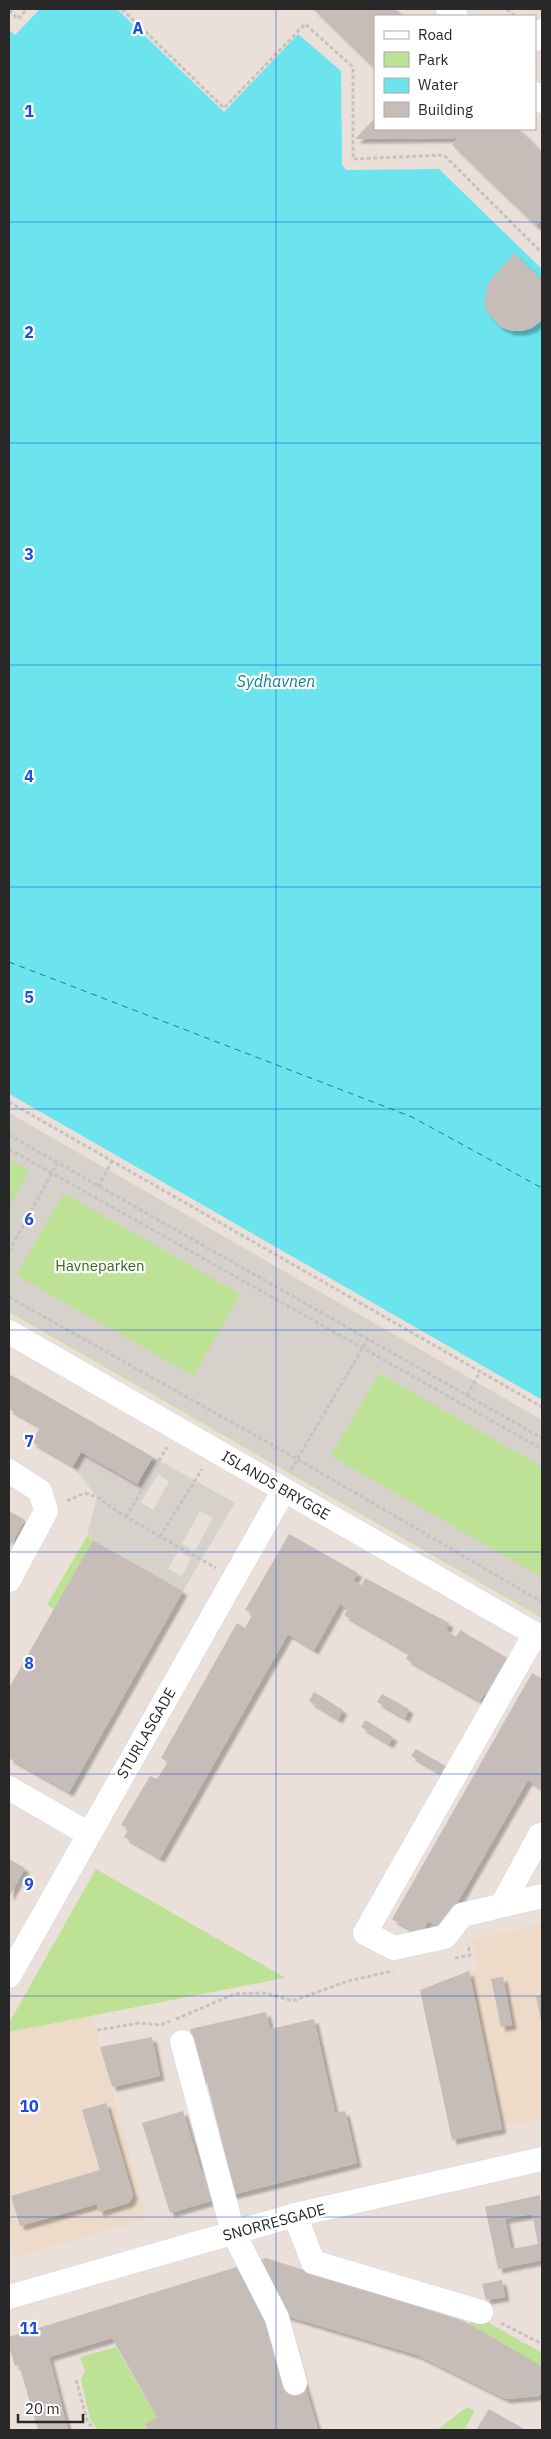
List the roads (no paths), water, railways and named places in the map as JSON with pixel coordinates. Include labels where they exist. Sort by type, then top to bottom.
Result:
[{"type":"street","name":"ISLANDS BRYGGE","points":[[9,1332],[214,1450],[287,1483],[539,1636]]},
{"type":"street","points":[[9,1470],[40,1491],[46,1511],[9,1580]]},
{"type":"street","name":"STURLASGADE","points":[[9,1976],[287,1483]]},
{"type":"street","points":[[539,1636],[365,1933],[394,1948],[445,1937],[462,1915],[542,1896]]},
{"type":"street","points":[[9,1788],[89,1834]]},
{"type":"street","points":[[502,1906],[540,1835],[542,1837]]},
{"type":"street","points":[[182,2042],[233,2232],[277,2318],[295,2383]]},
{"type":"street","name":"SNORRESGADE","points":[[9,2297],[295,2215],[542,2159]]},
{"type":"street","points":[[295,2215],[313,2262],[481,2312]]},
{"type":"water","name":"Sydhavnen","points":[[40,9],[117,9],[224,112],[298,34],[341,71],[342,165],[346,170],[439,169],[542,269],[542,1400],[9,1094],[9,30],[15,35]]},
{"type":"park label","name":"Havneparken","points":[[100,1265]]}]
